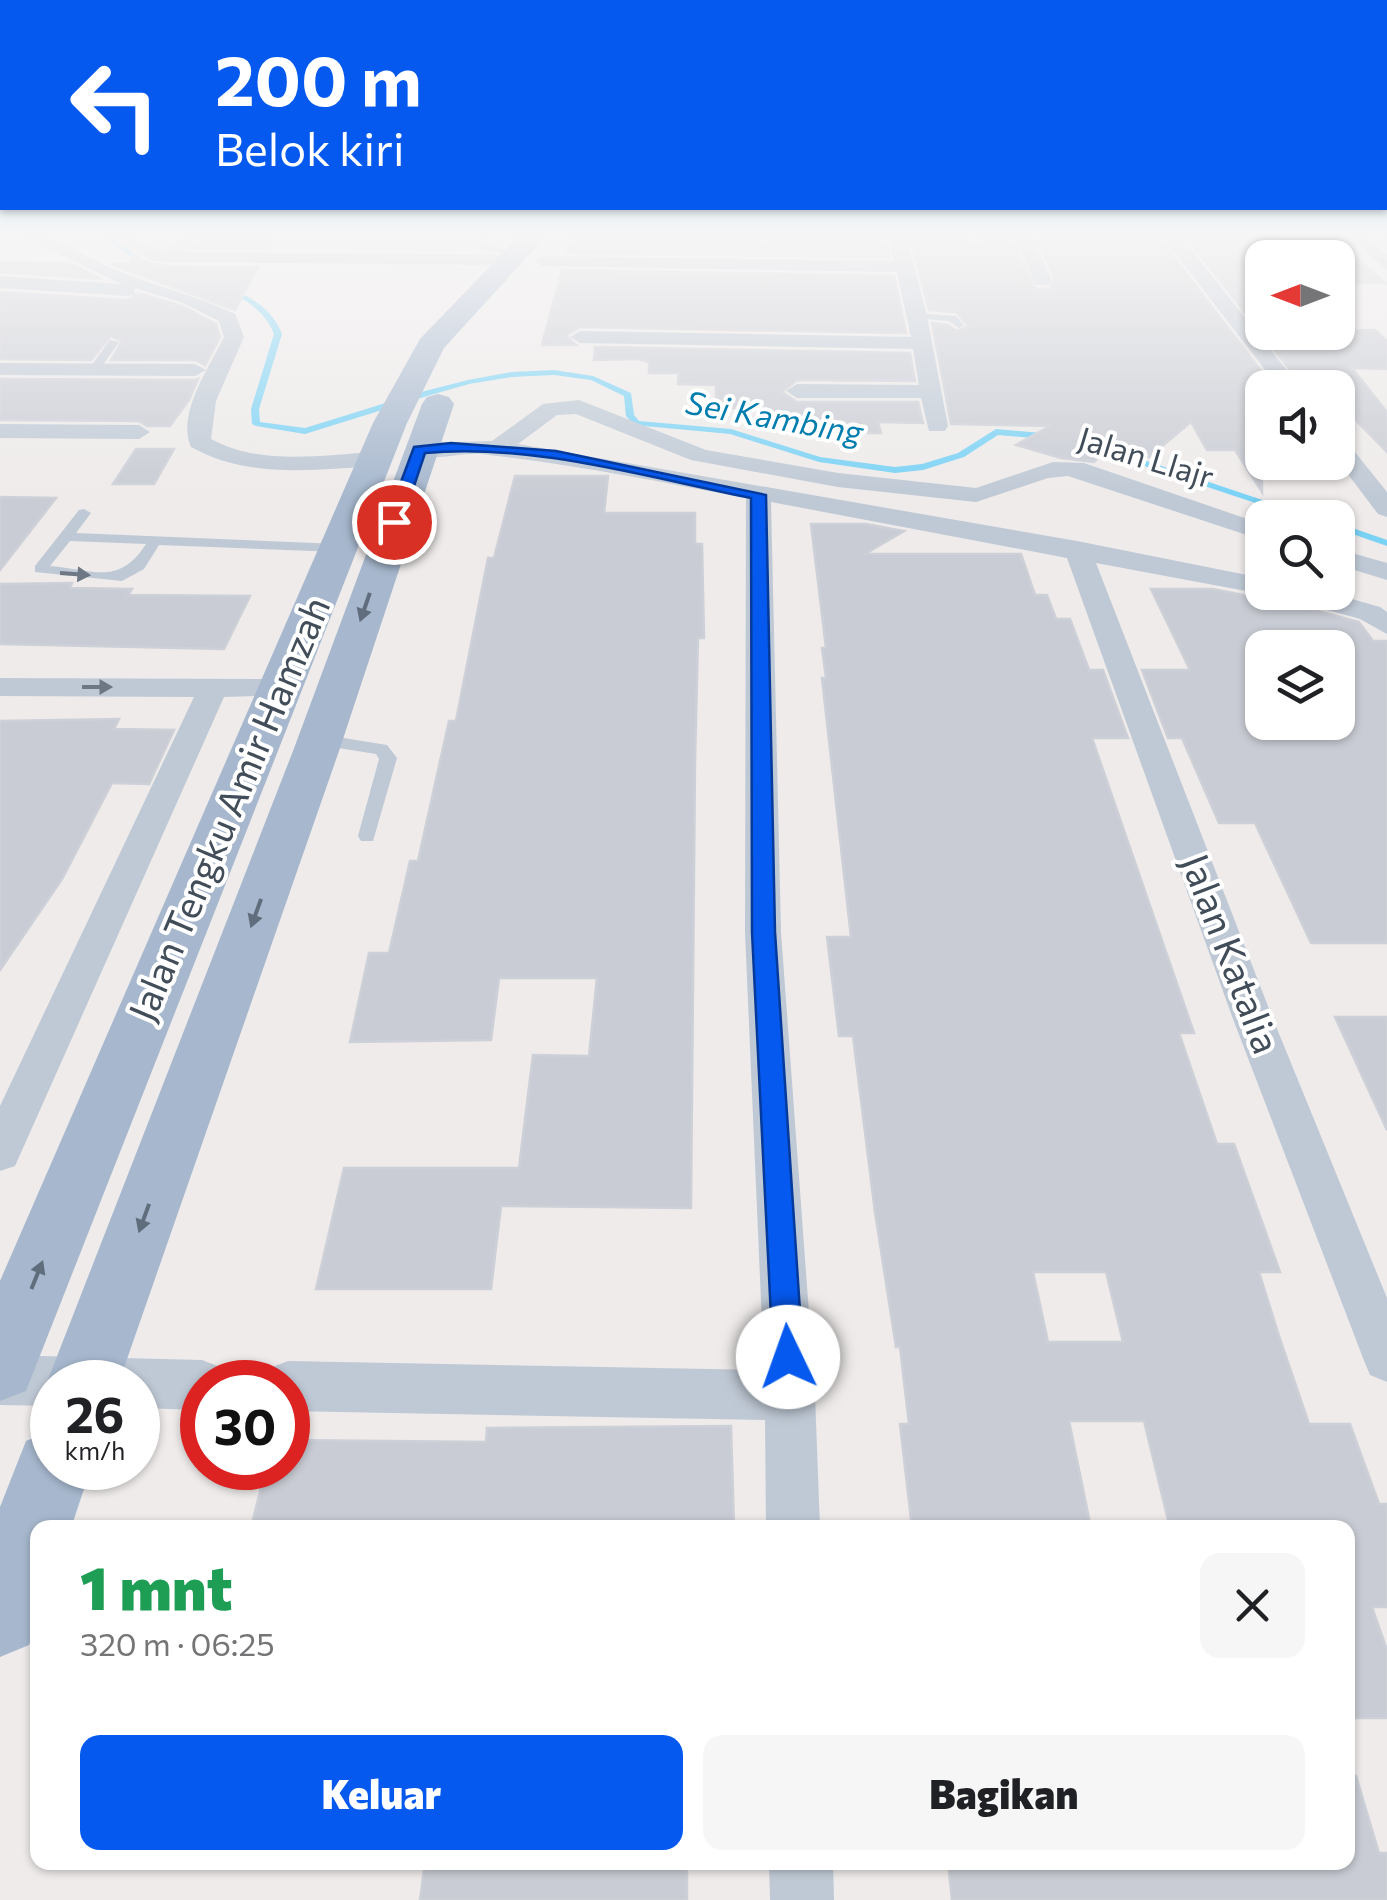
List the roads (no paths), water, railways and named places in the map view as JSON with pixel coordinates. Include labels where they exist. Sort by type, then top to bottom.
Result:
[{"type":"main road","name":"Jalan Tengku Amir Hamzah","points":[[92,1360],[319,740],[417,413],[430,345],[456,321]]},
{"type":"main road","name":"Jalan Tengku Amir Hamzah","points":[[478,336],[487,321]]},
{"type":"main road","name":"Jalan Tengku Amir Hamzah","points":[[0,1365],[338,548],[417,413]]},
{"type":"main road","points":[[34,1520],[45,1490]]},
{"type":"main road","points":[[0,1616],[30,1532]]},
{"type":"street","points":[[229,321],[234,337],[206,394],[198,424],[198,442],[213,452],[247,460],[284,462],[417,413],[498,448],[1077,549],[1245,583]]},
{"type":"street","points":[[918,321],[936,426]]},
{"type":"street","points":[[1238,321],[1277,370]]},
{"type":"street","points":[[580,337],[920,344]]},
{"type":"street","points":[[0,369],[196,370]]},
{"type":"street","points":[[798,391],[930,392]]},
{"type":"street","name":"Jalan Llajr","points":[[498,448],[551,409],[579,407],[699,455],[838,480],[976,495],[1053,467],[1084,470],[1245,526]]},
{"type":"street","points":[[0,431],[139,432]]},
{"type":"street","points":[[1355,468],[1387,509]]},
{"type":"street","points":[[758,495],[764,932],[790,1395],[793,1520]]},
{"type":"street","name":"Jalan Katalia","points":[[1077,549],[1253,1018],[1387,1358]]},
{"type":"street","points":[[1355,562],[1387,572]]},
{"type":"street","points":[[1355,609],[1387,624]]},
{"type":"street","points":[[0,687],[208,701]]},
{"type":"street","points":[[0,1152],[208,701]]},
{"type":"street","points":[[0,712],[275,701]]},
{"type":"street","points":[[0,1380],[30,1381]]},
{"type":"street","points":[[310,1386],[790,1395]]},
{"type":"street","points":[[801,1870],[802,1900]]},
{"type":"lane","points":[[954,321],[959,326]]},
{"type":"lane","points":[[94,370],[114,342]]},
{"type":"lane","points":[[84,513],[41,571],[122,577],[138,566],[156,541]]},
{"type":"lane","points":[[66,537],[338,548]]},
{"type":"lane","points":[[319,740],[381,750],[388,758],[368,836]]},
{"type":"waterway","name":"Sei Kambing","points":[[271,321],[278,334],[255,409],[256,424],[305,431],[468,382],[554,372],[593,378],[628,395],[630,416],[637,423],[731,432],[819,459],[895,470],[923,467],[961,455],[996,432],[1054,437]]},
{"type":"waterway","name":"Sei Kambing","points":[[1090,445],[1257,500]]},
{"type":"waterway","name":"Sei Kambing","points":[[1355,532],[1387,543]]}]
